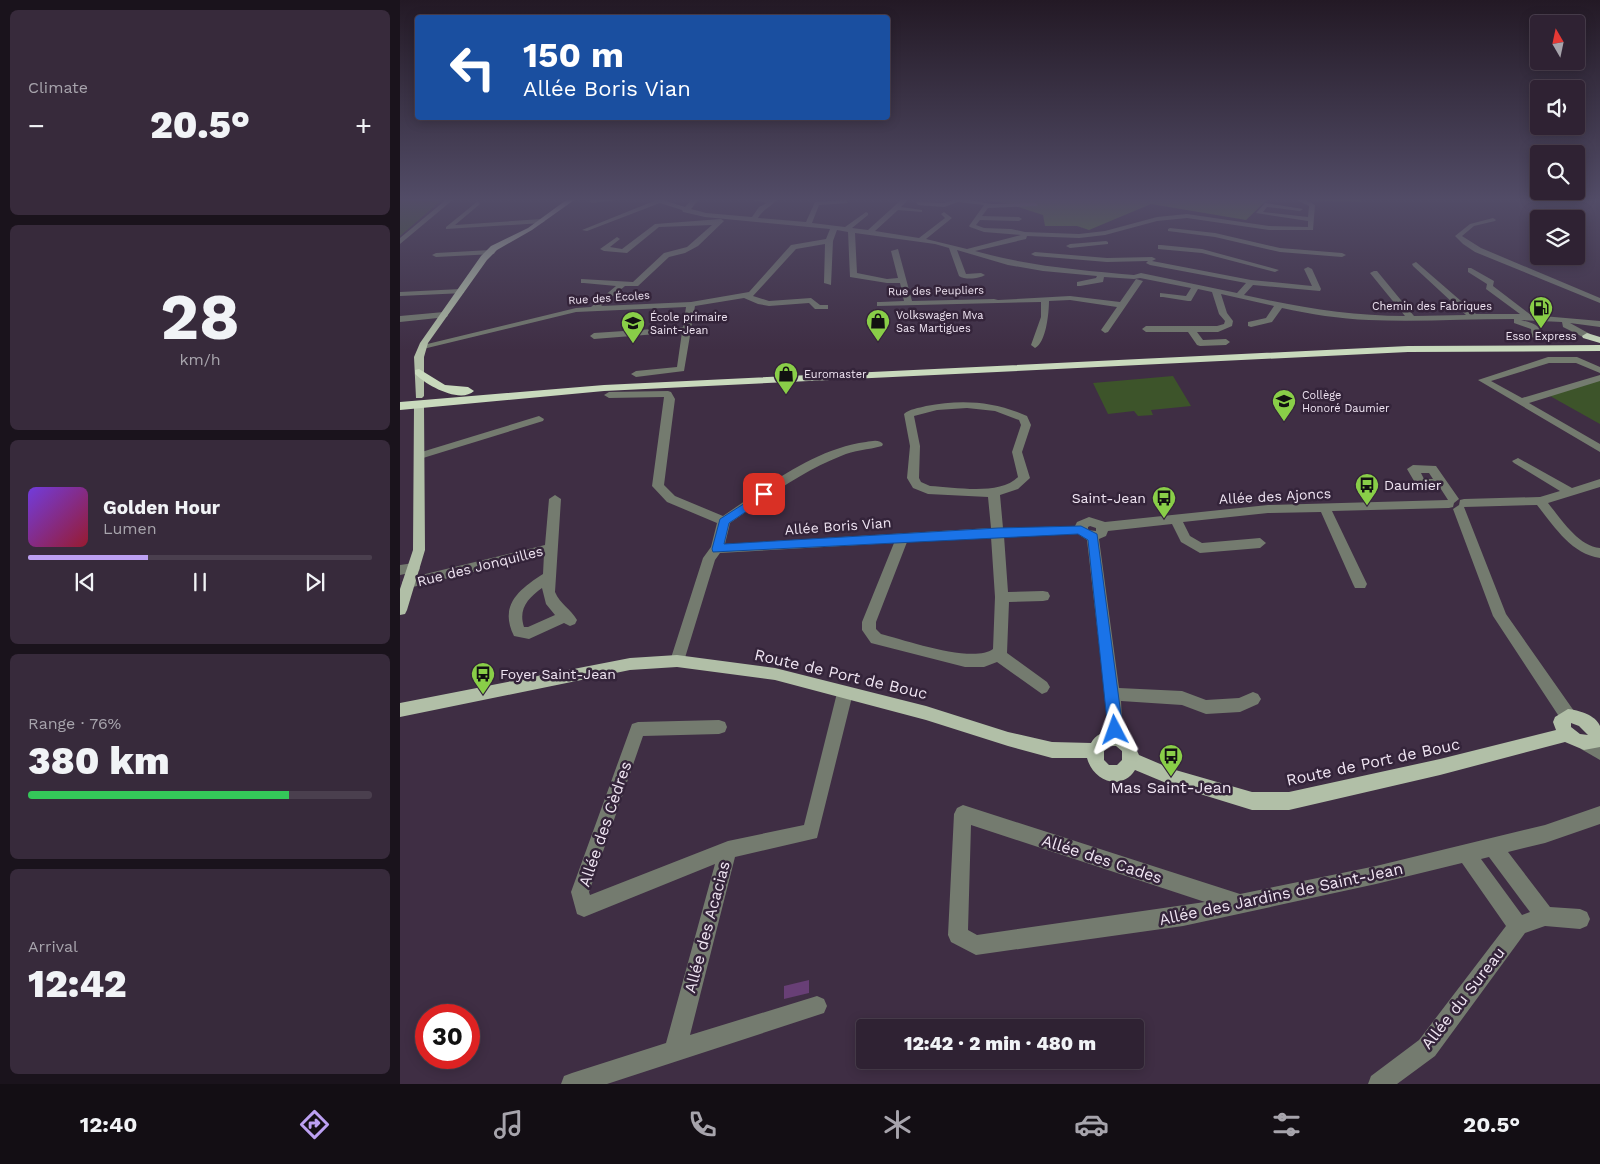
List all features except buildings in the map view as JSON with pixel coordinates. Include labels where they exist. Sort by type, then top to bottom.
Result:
[{"type":"highway","points":[[1587,336],[1600,342]]},
{"type":"highway","points":[[419,372],[437,388],[445,391],[1530,340],[1536,337]]},
{"type":"highway","points":[[1460,343],[1600,342]]},
{"type":"highway","points":[[400,406],[604,388],[1046,366],[1461,348],[1600,348]]},
{"type":"highway","points":[[400,400],[562,385]]},
{"type":"main road","points":[[400,610],[420,550],[419,357],[423,346],[444,315],[490,252],[496,249]]},
{"type":"main road","name":"Route de Port de Bouc","points":[[400,710],[630,664],[678,661],[775,674],[926,713],[1008,739],[1052,750],[1094,751]]},
{"type":"main road","points":[[1568,716],[1579,718],[1596,737],[1577,741],[1568,734],[1561,722],[1568,716]]},
{"type":"main road","name":"Route de Port de Bouc","points":[[1131,760],[1171,777],[1252,801],[1289,801],[1440,767],[1568,734]]},
{"type":"main road","points":[[1115,739],[1126,745],[1131,760],[1129,766],[1121,772],[1110,773],[1096,762],[1094,751],[1100,742],[1115,739]]},
{"type":"street","points":[[605,249],[624,251],[627,249]]},
{"type":"street","points":[[584,281],[635,284],[667,255],[679,255],[691,249]]},
{"type":"street","points":[[745,295],[752,294],[793,249]]},
{"type":"street","points":[[828,283],[829,249]]},
{"type":"street","points":[[850,249],[853,275],[881,280],[903,280]]},
{"type":"street","points":[[953,249],[963,276],[981,275]]},
{"type":"street","name":"Chemin des Fabriques","points":[[958,249],[1008,263],[1196,286],[1278,305],[1344,316],[1412,319],[1529,317],[1600,324]]},
{"type":"street","points":[[967,251],[978,249]]},
{"type":"street","points":[[1063,258],[1068,249]]},
{"type":"street","points":[[1105,330],[1160,249]]},
{"type":"street","points":[[1232,249],[1272,258]]},
{"type":"street","points":[[1232,249],[1272,258],[1342,255]]},
{"type":"street","points":[[1272,258],[1281,249]]},
{"type":"street","points":[[1475,249],[1600,301]]},
{"type":"street","points":[[896,251],[909,303]]},
{"type":"street","points":[[436,255],[490,252]]},
{"type":"street","points":[[1035,254],[1063,258],[1151,261],[1251,282],[1317,289],[1308,269]]},
{"type":"street","points":[[1272,258],[1276,270]]},
{"type":"street","points":[[1416,264],[1474,317]]},
{"type":"street","points":[[1471,270],[1491,283],[1489,287],[1529,317]]},
{"type":"street","points":[[1374,273],[1412,319]]},
{"type":"street","points":[[1080,284],[1100,280],[1101,274]]},
{"type":"street","points":[[1240,295],[1251,282]]},
{"type":"street","points":[[594,308],[623,284]]},
{"type":"street","points":[[1163,295],[1188,299],[1196,286]]},
{"type":"street","points":[[1146,329],[1218,329],[1228,326],[1229,321],[1223,314],[1216,292],[1218,290]]},
{"type":"street","points":[[400,294],[461,291]]},
{"type":"street","points":[[745,295],[755,303],[766,305],[811,300],[818,307],[825,307]]},
{"type":"street","name":"Rue des Écoles","points":[[423,346],[553,314],[594,308],[691,304],[745,295]]},
{"type":"street","name":"Rue des Peupliers","points":[[880,304],[1070,298],[1121,305]]},
{"type":"street","points":[[1035,345],[1045,317],[1045,299]]},
{"type":"street","points":[[636,374],[681,369],[691,304]]},
{"type":"street","points":[[1251,324],[1267,323],[1275,316],[1278,305]]},
{"type":"street","points":[[400,319],[444,315]]},
{"type":"street","points":[[1502,317],[1534,327],[1537,331],[1536,337]]},
{"type":"street","points":[[1566,320],[1566,325],[1574,331],[1587,336]]},
{"type":"street","points":[[594,336],[686,329]]},
{"type":"street","points":[[1191,329],[1200,343],[1226,342]]},
{"type":"street","points":[[1600,370],[1577,360],[1548,360],[1483,380],[1600,449]]},
{"type":"street","points":[[1521,402],[1600,378]]},
{"type":"street","points":[[609,395],[668,394],[670,399],[658,486],[672,499],[724,521]]},
{"type":"street","points":[[973,405],[988,406],[1023,418],[1026,425],[1017,452],[1024,478],[1021,483],[994,493],[928,490],[917,485],[912,478],[915,446],[909,414],[951,406],[973,405]]},
{"type":"street","points":[[419,456],[539,419]]},
{"type":"street","points":[[678,661],[709,558],[717,549],[724,521],[791,476],[847,449],[861,444],[878,444]]},
{"type":"street","points":[[1518,461],[1572,493]]},
{"type":"street","points":[[1442,482],[1456,504],[1500,616],[1568,716]]},
{"type":"street","name":"Allée des Ajoncs","points":[[1092,531],[1175,518],[1268,509],[1540,501],[1600,484]]},
{"type":"street","points":[[902,537],[869,622],[869,630],[876,639],[964,660],[986,661],[992,659],[1000,652],[1002,597],[994,493]]},
{"type":"street","name":"Rue des Jonquilles","points":[[549,577],[527,591],[517,603],[514,622],[519,632],[530,633],[568,618],[553,604],[548,592],[555,499]]},
{"type":"street","points":[[1540,501],[1587,552],[1600,553]]},
{"type":"street","points":[[1325,508],[1360,584]]},
{"type":"street","points":[[1175,518],[1185,539],[1200,548],[1260,543]]},
{"type":"street","points":[[1092,531],[1112,694],[1115,739]]},
{"type":"street","name":"Allée Boris Vian","points":[[717,549],[998,532],[1092,531]]},
{"type":"street","name":"Rue des Jonquilles","points":[[409,583],[551,548]]},
{"type":"street","points":[[400,570],[414,568]]},
{"type":"street","points":[[1002,597],[1043,596]]},
{"type":"street","points":[[997,655],[1006,658],[1042,687]]},
{"type":"street","name":"Allée des Acacias","points":[[674,1051],[728,850],[811,832],[845,693]]},
{"type":"street","points":[[1112,694],[1182,698],[1206,707],[1240,706],[1253,699]]},
{"type":"street","name":"Allée des Cèdres","points":[[719,727],[638,730],[580,892],[584,907],[728,850]]},
{"type":"street","name":"Allée des Cades","points":[[958,935],[964,814],[1241,904]]},
{"type":"street","name":"Allée des Jardins de Saint-Jean","points":[[958,935],[976,945],[1183,916],[1376,875],[1545,834],[1600,815]]},
{"type":"street","points":[[1492,846],[1545,916]]},
{"type":"street","points":[[1466,853],[1518,926],[1545,916],[1580,919]]},
{"type":"street","name":"Allée du Sureau","points":[[1379,1084],[1427,1048],[1518,926]]},
{"type":"street","points":[[572,1084],[817,1006]]},
{"type":"green space","points":[[1173,376],[1191,406],[1151,410],[1153,415],[1138,416],[1134,411],[1108,414],[1093,383]]},
{"type":"green space","points":[[1600,380],[1600,424],[1550,396]]},
{"type":"shaded area","points":[[809,980],[809,993],[784,999],[784,986]]},
{"type":"place","name":"Esso Express","points":[[1541,329]]},
{"type":"place","name":"Volkswagen Mva Sas Martigues","points":[[878,342]]},
{"type":"place","name":"École primaire Saint-Jean","points":[[633,344]]},
{"type":"place","name":"Euromaster","points":[[786,395]]},
{"type":"place","name":"Collège Honoré Daumier","points":[[1284,422]]},
{"type":"place","name":"Daumier","points":[[1367,506]]},
{"type":"place","name":"Saint-Jean","points":[[1164,519]]},
{"type":"place","name":"Foyer Saint-Jean","points":[[483,695]]},
{"type":"place","name":"Mas Saint-Jean","points":[[1171,777]]},
{"type":"route","points":[[764,494],[724,521],[717,549],[998,532],[1081,530],[1086,535],[1093,537],[1114,705],[1115,730]]}]
